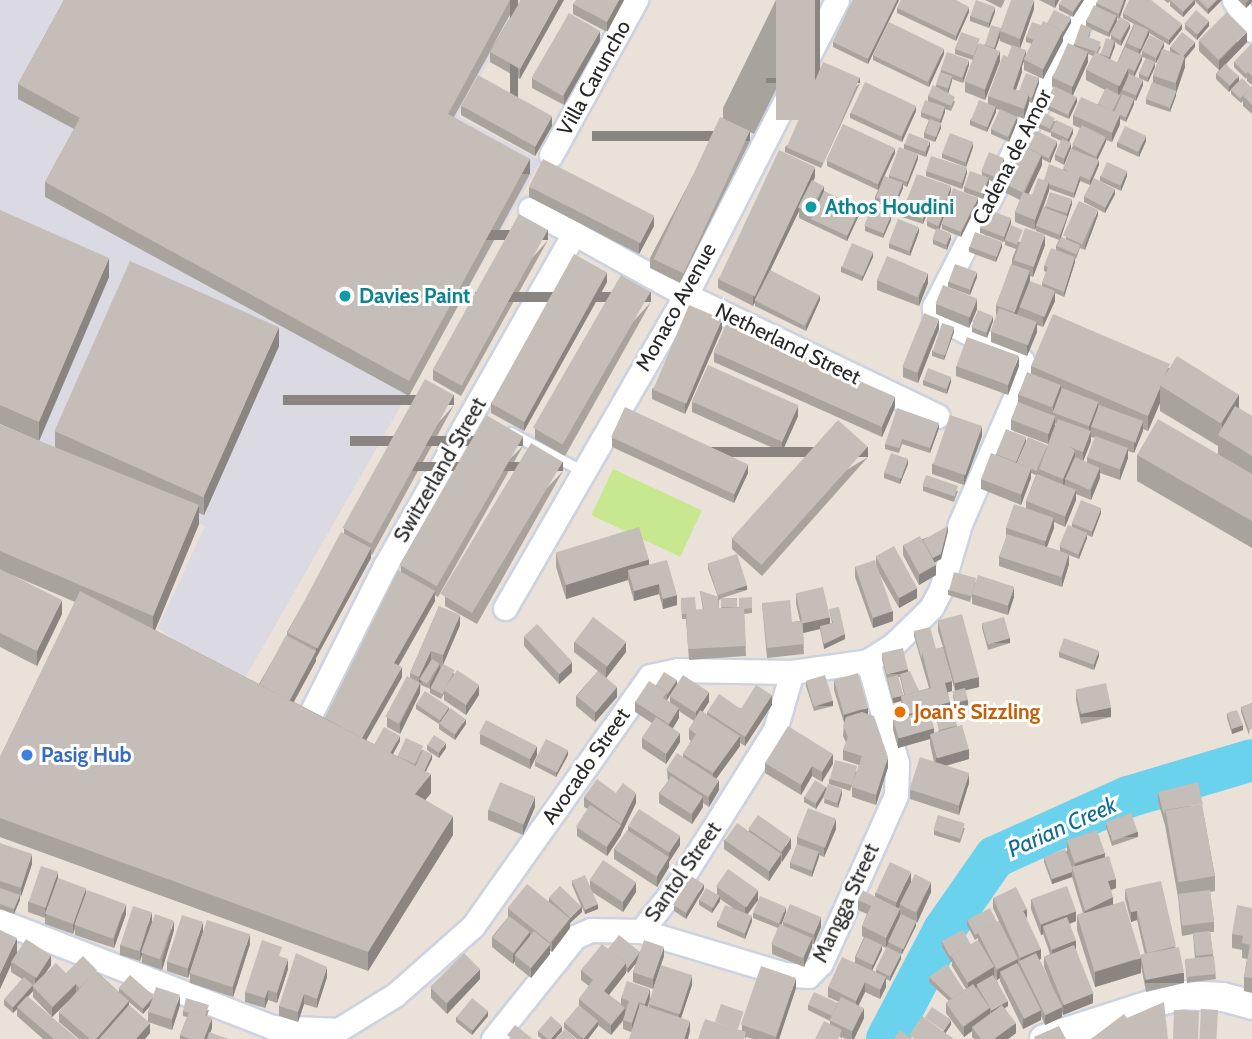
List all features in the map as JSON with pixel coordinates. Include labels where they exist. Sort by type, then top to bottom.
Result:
[{"type":"street","name":"Villa Caruncho","points":[[551,155],[636,0]]},
{"type":"street","name":"Monaco Avenue","points":[[505,608],[685,295],[837,0]]},
{"type":"street","name":"Cadena de Amor","points":[[933,314],[1092,0]]},
{"type":"street","points":[[1234,0],[1252,30]]},
{"type":"street","name":"Netherland Street","points":[[530,209],[685,295],[937,416]]},
{"type":"street","name":"Switzerland Street","points":[[312,711],[385,566],[480,416],[574,233]]},
{"type":"street","name":"Avocado Street","points":[[0,922],[272,1033],[338,1030],[348,1026],[450,950],[479,918],[650,676],[678,670],[792,672],[868,661],[915,626],[941,589],[960,524],[1026,372],[1022,361],[933,314]]},
{"type":"street","name":"Mangga Street","points":[[641,931],[784,974],[808,976],[821,963],[896,795],[897,763],[868,661]]},
{"type":"street","name":"Santol Street","points":[[493,1039],[575,937],[607,928],[641,931],[679,883],[775,730],[792,672]]},
{"type":"street","points":[[1044,1039],[1180,995],[1223,997],[1252,1005]]},
{"type":"lane","points":[[498,426],[582,471]]},
{"type":"shaded area","points":[[0,0],[522,0],[458,116],[541,161],[240,687],[158,628],[205,526],[0,438]]},
{"type":"green space","points":[[613,469],[702,510],[680,557],[591,515]]},
{"type":"building","name":"Davies Paint","points":[[64,0],[510,0],[448,114],[530,159],[409,381],[45,182],[80,118],[18,84]]},
{"type":"building","points":[[521,0],[558,0],[520,69],[490,52]]},
{"type":"building","points":[[576,0],[619,0],[607,22],[573,4]]},
{"type":"building","points":[[776,0],[815,0],[815,120],[776,120]]},
{"type":"building","points":[[853,0],[897,0],[868,59],[833,42]]},
{"type":"building","points":[[901,0],[956,0],[969,7],[956,36],[897,8]]},
{"type":"building","points":[[976,0],[995,7],[989,23],[970,16]]},
{"type":"building","points":[[1011,0],[1034,0],[1020,39],[1000,31]]},
{"type":"building","points":[[1062,0],[1081,0],[1073,12],[1059,4]]},
{"type":"building","points":[[1098,0],[1124,0],[1119,14],[1096,3]]},
{"type":"building","points":[[1129,0],[1151,0],[1182,24],[1169,40],[1123,13]]},
{"type":"building","points":[[1170,0],[1194,0],[1183,12]]},
{"type":"building","points":[[1199,0],[1217,0],[1208,9]]},
{"type":"building","points":[[1094,5],[1116,16],[1109,32],[1086,21]]},
{"type":"building","points":[[1054,10],[1071,18],[1063,32],[1047,23]]},
{"type":"building","points":[[1196,10],[1209,21],[1197,35],[1184,24]]},
{"type":"building","points":[[1227,12],[1247,32],[1219,60],[1199,40]]},
{"type":"building","points":[[569,13],[600,31],[563,96],[532,78]]},
{"type":"building","points":[[1120,17],[1130,23],[1120,40],[1110,34]]},
{"type":"building","points":[[1043,21],[1063,31],[1043,69],[1023,59]]},
{"type":"building","points":[[889,22],[944,49],[928,82],[873,55]]},
{"type":"building","points":[[1032,22],[1041,25],[1034,40],[1026,37]]},
{"type":"building","points":[[1081,24],[1091,28],[1088,37],[1101,42],[1097,52],[1074,44]]},
{"type":"building","points":[[1135,24],[1149,30],[1141,49],[1127,43]]},
{"type":"building","points":[[991,25],[1001,28],[994,48],[985,45]]},
{"type":"building","points":[[961,32],[980,39],[974,56],[955,49]]},
{"type":"building","points":[[1182,32],[1195,42],[1183,57],[1170,47]]},
{"type":"building","points":[[1150,35],[1164,42],[1156,58],[1142,51]]},
{"type":"building","points":[[1106,38],[1115,41],[1109,57],[1101,54]]},
{"type":"building","points":[[979,43],[1000,51],[985,89],[964,81]]},
{"type":"building","points":[[1068,43],[1088,52],[1073,87],[1053,78]]},
{"type":"building","points":[[1251,44],[1252,66],[1246,74],[1234,62]]},
{"type":"building","points":[[1012,45],[1026,50],[1022,62],[1008,57]]},
{"type":"building","points":[[1125,47],[1142,55],[1135,71],[1117,63]]},
{"type":"building","points":[[1162,49],[1185,57],[1176,83],[1153,75]]},
{"type":"building","points":[[947,52],[969,60],[962,78],[941,70]]},
{"type":"building","points":[[1095,52],[1128,68],[1119,86],[1086,70]]},
{"type":"building","points":[[1003,55],[1022,62],[1013,89],[1029,94],[1024,109],[988,96]]},
{"type":"building","points":[[1146,58],[1155,62],[1148,78],[1139,74]]},
{"type":"building","points":[[823,62],[860,78],[823,163],[787,148]]},
{"type":"building","points":[[1225,64],[1239,76],[1230,86],[1216,74]]},
{"type":"building","points":[[940,72],[952,76],[948,88],[936,84]]},
{"type":"building","points":[[1026,73],[1039,78],[1032,98],[1019,91]]},
{"type":"building","points":[[1129,74],[1143,80],[1136,96],[1122,90]]},
{"type":"building","points":[[478,75],[552,116],[535,147],[461,106]]},
{"type":"building","points":[[1242,78],[1251,87],[1240,99],[1231,89]]},
{"type":"building","points":[[865,82],[916,106],[901,136],[851,113]]},
{"type":"building","points":[[1152,82],[1176,91],[1170,108],[1146,99]]},
{"type":"building","points":[[933,85],[955,97],[951,106],[928,96]]},
{"type":"building","points":[[1054,86],[1076,97],[1068,115],[1045,104]]},
{"type":"building","points":[[1252,86],[1252,105],[1243,96]]},
{"type":"building","points":[[1106,88],[1120,95],[1112,111],[1098,104]]},
{"type":"building","points":[[1122,94],[1134,99],[1126,117],[1114,112]]},
{"type":"building","points":[[1081,97],[1120,114],[1112,133],[1073,115]]},
{"type":"building","points":[[925,100],[945,107],[941,119],[921,112]]},
{"type":"building","points":[[979,100],[996,107],[987,127],[971,120]]},
{"type":"building","points":[[1000,109],[1017,117],[1008,137],[991,129]]},
{"type":"building","points":[[1039,110],[1055,118],[1050,129],[1034,121]]},
{"type":"building","points":[[720,117],[750,131],[684,273],[654,259]]},
{"type":"building","points":[[930,119],[941,123],[936,137],[925,133]]},
{"type":"building","points":[[1056,120],[1073,128],[1068,139],[1051,131]]},
{"type":"building","points":[[843,124],[895,148],[878,184],[826,160]]},
{"type":"building","points":[[1082,125],[1106,137],[1096,157],[1072,145]]},
{"type":"building","points":[[1125,126],[1146,136],[1138,152],[1117,142]]},
{"type":"building","points":[[1035,130],[1057,141],[1049,158],[1026,147]]},
{"type":"building","points":[[909,133],[930,141],[925,152],[905,144]]},
{"type":"building","points":[[950,133],[973,142],[965,162],[942,154]]},
{"type":"building","points":[[1062,139],[1071,143],[1064,159],[1055,155]]},
{"type":"building","points":[[1019,144],[1041,155],[1023,193],[1001,182]]},
{"type":"building","points":[[899,147],[918,154],[908,182],[889,175]]},
{"type":"building","points":[[1072,149],[1099,160],[1090,180],[1080,176],[1074,193],[1044,180],[1049,164],[1069,172],[1063,168]]},
{"type":"building","points":[[779,150],[815,167],[755,297],[719,280]]},
{"type":"building","points":[[989,152],[1004,158],[996,177],[981,171]]},
{"type":"building","points":[[931,156],[967,168],[962,183],[926,171]]},
{"type":"building","points":[[543,159],[654,216],[640,243],[529,187]]},
{"type":"building","points":[[1107,162],[1127,171],[1121,186],[1100,177]]},
{"type":"building","points":[[970,171],[989,178],[983,194],[964,187]]},
{"type":"building","points":[[917,174],[951,186],[943,209],[928,206],[923,219],[902,212]]},
{"type":"building","points":[[884,176],[903,183],[895,204],[876,198]]},
{"type":"building","points":[[1038,178],[1049,182],[1035,220],[1015,212],[1023,192],[1032,195]]},
{"type":"building","points":[[1094,178],[1115,189],[1105,208],[1084,197]]},
{"type":"building","points":[[812,180],[824,186],[810,214],[798,208]]},
{"type":"building","points":[[953,188],[978,198],[961,232],[942,224]]},
{"type":"building","points":[[824,191],[860,208],[847,236],[811,219]]},
{"type":"building","points":[[1050,192],[1072,199],[1067,213],[1045,206]]},
{"type":"building","points":[[1079,201],[1098,210],[1082,244],[1063,235]]},
{"type":"building","points":[[872,207],[891,215],[884,234],[864,225]]},
{"type":"building","points":[[932,207],[944,212],[938,226],[926,221]]},
{"type":"building","points":[[1043,207],[1067,216],[1060,235],[1036,226]]},
{"type":"building","points":[[987,209],[1011,218],[1004,237],[980,228]]},
{"type":"building","points":[[0,210],[109,258],[39,422],[0,405]]},
{"type":"building","points":[[519,214],[548,230],[462,386],[433,370]]},
{"type":"building","points":[[898,219],[919,227],[909,251],[889,243]]},
{"type":"building","points":[[1011,225],[1023,230],[1017,245],[1005,240]]},
{"type":"building","points":[[937,228],[951,234],[946,245],[932,239]]},
{"type":"building","points":[[1025,228],[1045,235],[1034,267],[1014,260]]},
{"type":"building","points":[[975,232],[1002,242],[997,257],[970,247]]},
{"type":"building","points":[[1061,237],[1080,245],[1076,254],[1057,246]]},
{"type":"building","points":[[852,243],[873,252],[863,276],[842,267]]},
{"type":"building","points":[[1051,248],[1075,257],[1064,292],[1042,283],[1048,267],[1044,266]]},
{"type":"building","points":[[574,254],[607,272],[524,422],[491,404]]},
{"type":"building","points":[[887,256],[928,273],[917,297],[877,280]]},
{"type":"building","points":[[130,261],[279,327],[203,497],[54,431]]},
{"type":"building","points":[[955,264],[977,272],[970,290],[949,282]]},
{"type":"building","points":[[1011,264],[1030,271],[1015,312],[996,305]]},
{"type":"building","points":[[770,270],[820,295],[804,326],[755,300]]},
{"type":"building","points":[[621,275],[650,292],[562,444],[533,427]]},
{"type":"building","points":[[1030,281],[1055,291],[1045,317],[1020,307]]},
{"type":"building","points":[[943,285],[977,299],[970,317],[936,304]]},
{"type":"building","points":[[689,305],[722,319],[686,404],[653,390]]},
{"type":"building","points":[[999,308],[1037,322],[1028,345],[990,331]]},
{"type":"building","points":[[978,310],[993,316],[986,333],[971,327]]},
{"type":"building","points":[[924,313],[939,319],[917,373],[902,367]]},
{"type":"building","points":[[1053,314],[1170,364],[1148,416],[1031,366]]},
{"type":"building","points":[[727,322],[895,397],[882,427],[714,352]]},
{"type":"building","points":[[942,323],[954,327],[945,356],[933,352]]},
{"type":"building","points":[[967,337],[1019,356],[1008,385],[956,366]]},
{"type":"building","points":[[1177,356],[1239,395],[1221,424],[1159,385]]},
{"type":"building","points":[[708,365],[798,405],[782,442],[692,402]]},
{"type":"building","points":[[928,368],[951,377],[947,389],[923,380]]},
{"type":"building","points":[[1027,372],[1061,385],[1052,407],[1018,394]]},
{"type":"building","points":[[425,379],[454,395],[371,544],[343,528]]},
{"type":"building","points":[[1062,388],[1098,402],[1089,426],[1053,412]]},
{"type":"building","points":[[1018,402],[1055,416],[1049,434],[1011,420]]},
{"type":"building","points":[[1099,405],[1143,421],[1135,443],[1091,427]]},
{"type":"building","points":[[1235,406],[1252,416],[1252,456],[1218,435]]},
{"type":"building","points":[[625,407],[748,464],[734,494],[611,437]]},
{"type":"building","points":[[897,408],[939,423],[930,448],[902,439],[899,448],[885,444]]},
{"type":"building","points":[[486,415],[523,436],[437,586],[400,565]]},
{"type":"building","points":[[950,415],[982,426],[965,475],[933,464]]},
{"type":"building","points":[[1058,419],[1091,431],[1083,452],[1070,447],[1075,451],[1063,479],[1039,469]]},
{"type":"building","points":[[1158,419],[1252,474],[1252,521],[1137,455]]},
{"type":"building","points":[[838,420],[868,447],[761,565],[732,538]]},
{"type":"building","points":[[0,425],[199,505],[153,616],[0,551]]},
{"type":"building","points":[[1006,429],[1026,437],[1016,462],[996,454]]},
{"type":"building","points":[[1095,436],[1128,448],[1120,470],[1087,458]]},
{"type":"building","points":[[1028,437],[1047,445],[1036,471],[1017,463]]},
{"type":"building","points":[[531,443],[563,462],[472,613],[440,594]]},
{"type":"building","points":[[891,453],[908,459],[901,479],[884,473]]},
{"type":"building","points":[[991,453],[1031,468],[1021,495],[981,479]]},
{"type":"building","points":[[1075,457],[1100,468],[1090,490],[1065,479]]},
{"type":"building","points":[[1037,474],[1076,490],[1065,517],[1026,501]]},
{"type":"building","points":[[926,475],[958,486],[955,496],[922,485]]},
{"type":"building","points":[[1081,500],[1101,508],[1092,531],[1072,523]]},
{"type":"building","points":[[1014,504],[1054,518],[1046,541],[1006,528]]},
{"type":"building","points":[[1068,525],[1087,533],[1078,554],[1059,546]]},
{"type":"building","points":[[948,526],[941,554],[933,558],[923,540]]},
{"type":"building","points":[[639,527],[649,560],[566,585],[556,552]]},
{"type":"building","points":[[341,532],[371,548],[318,649],[287,633]]},
{"type":"building","points":[[1007,534],[1069,554],[1061,577],[1000,557]]},
{"type":"building","points":[[920,536],[936,565],[919,574],[903,545]]},
{"type":"building","points":[[894,546],[917,588],[899,598],[876,556]]},
{"type":"building","points":[[737,554],[747,585],[718,595],[708,564]]},
{"type":"building","points":[[667,560],[677,595],[663,599],[659,584],[634,591],[628,570]]},
{"type":"building","points":[[875,560],[893,611],[873,618],[855,567]]},
{"type":"building","points":[[0,569],[62,600],[37,651],[0,633]]},
{"type":"building","points":[[398,570],[435,591],[394,663],[402,667],[362,738],[325,718]]},
{"type":"building","points":[[954,572],[976,578],[971,596],[949,590]]},
{"type":"building","points":[[978,575],[1014,587],[1008,606],[972,594]]},
{"type":"building","points":[[823,587],[830,617],[803,624],[796,593]]},
{"type":"building","points":[[80,591],[431,774],[415,794],[453,816],[368,952],[0,818],[0,757]]},
{"type":"building","points":[[700,591],[718,597],[719,609],[704,610]]},
{"type":"building","points":[[695,597],[696,610],[682,614],[681,598]]},
{"type":"building","points":[[752,597],[752,608],[739,607],[739,598]]},
{"type":"building","points":[[721,598],[737,598],[737,607],[721,607]]},
{"type":"building","points":[[790,600],[792,622],[802,621],[804,644],[767,648],[762,603]]},
{"type":"building","points":[[439,606],[460,615],[443,655],[431,651],[419,677],[410,673]]},
{"type":"building","points":[[744,607],[746,646],[688,649],[686,610]]},
{"type":"building","points":[[839,607],[845,634],[824,644],[820,626],[833,623],[829,609]]},
{"type":"building","points":[[962,614],[979,677],[955,683],[938,620]]},
{"type":"building","points":[[593,617],[626,642],[607,666],[574,642]]},
{"type":"building","points":[[1004,617],[1010,638],[988,644],[982,623]]},
{"type":"building","points":[[537,624],[572,662],[559,674],[524,636]]},
{"type":"building","points":[[930,627],[936,649],[922,652],[921,657],[914,631]]},
{"type":"building","points":[[286,635],[316,651],[290,700],[260,684]]},
{"type":"building","points":[[1064,638],[1099,651],[1094,665],[1059,652]]},
{"type":"building","points":[[943,647],[952,681],[945,683],[950,702],[906,715],[901,696],[931,688],[922,652]]},
{"type":"building","points":[[903,648],[908,669],[887,674],[882,653]]},
{"type":"building","points":[[432,659],[440,664],[427,684],[419,679]]},
{"type":"building","points":[[443,664],[455,670],[442,694],[431,688]]},
{"type":"building","points":[[457,670],[479,685],[466,705],[444,690]]},
{"type":"building","points":[[598,671],[617,687],[596,712],[577,696]]},
{"type":"building","points":[[910,671],[919,691],[905,695],[900,674]]},
{"type":"building","points":[[664,672],[677,680],[667,695],[667,692],[656,685]]},
{"type":"building","points":[[858,673],[868,708],[844,714],[834,680]]},
{"type":"building","points":[[683,675],[709,692],[695,713],[669,696]]},
{"type":"building","points":[[825,675],[833,701],[814,707],[806,681]]},
{"type":"building","points":[[898,675],[903,695],[892,698],[887,678]]},
{"type":"building","points":[[407,676],[420,683],[399,724],[385,717]]},
{"type":"building","points":[[649,681],[667,692],[663,698],[679,708],[669,724],[635,702]]},
{"type":"building","points":[[1106,683],[1111,707],[1081,714],[1076,689]]},
{"type":"building","points":[[756,685],[772,695],[745,737],[707,712],[719,694],[741,709]]},
{"type":"building","points":[[965,688],[968,700],[955,703],[952,691]]},
{"type":"building","points":[[425,691],[449,707],[440,720],[416,704]]},
{"type":"building","points":[[1252,703],[1252,729],[1249,730],[1241,707]]},
{"type":"building","points":[[450,708],[466,719],[455,734],[439,724]]},
{"type":"building","points":[[700,710],[740,736],[713,773],[683,754],[696,734],[689,729]]},
{"type":"building","points":[[929,710],[934,728],[899,738],[893,720]]},
{"type":"building","points":[[953,710],[957,726],[939,730],[936,714]]},
{"type":"building","points":[[1237,710],[1243,725],[1232,729],[1227,713]]},
{"type":"building","points":[[862,712],[874,716],[888,757],[876,795],[852,787],[862,756],[843,750],[848,737],[843,726],[846,717]]},
{"type":"building","points":[[656,717],[680,733],[666,754],[642,738]]},
{"type":"building","points":[[486,720],[537,746],[530,759],[479,733]]},
{"type":"building","points":[[962,725],[969,749],[937,758],[930,734]]},
{"type":"building","points":[[788,726],[833,754],[822,772],[812,766],[801,785],[765,763]]},
{"type":"building","points":[[384,727],[400,736],[390,753],[374,744]]},
{"type":"building","points":[[434,735],[446,743],[439,753],[427,745]]},
{"type":"building","points":[[406,738],[423,746],[415,764],[398,756]]},
{"type":"building","points":[[546,739],[568,750],[557,773],[535,761]]},
{"type":"building","points":[[423,750],[432,754],[425,771],[416,766]]},
{"type":"building","points":[[677,753],[719,780],[708,797],[666,770]]},
{"type":"building","points":[[920,757],[969,773],[959,805],[909,789]]},
{"type":"building","points":[[835,760],[857,766],[852,785],[830,779]]},
{"type":"building","points":[[671,776],[703,797],[691,814],[660,794]]},
{"type":"building","points":[[597,779],[616,793],[623,783],[636,793],[621,824],[584,797]]},
{"type":"building","points":[[815,780],[826,787],[815,804],[804,797]]},
{"type":"building","points":[[500,782],[535,797],[523,824],[488,810]]},
{"type":"building","points":[[1198,782],[1203,805],[1165,810],[1164,815],[1158,792]]},
{"type":"building","points":[[828,784],[842,789],[837,803],[823,798]]},
{"type":"building","points":[[1202,804],[1215,876],[1178,882],[1166,810]]},
{"type":"building","points":[[590,805],[621,825],[607,847],[576,827]]},
{"type":"building","points":[[808,808],[836,819],[825,848],[797,837]]},
{"type":"building","points":[[639,809],[680,836],[669,852],[628,826]]},
{"type":"building","points":[[1131,813],[1138,832],[1112,841],[1106,822]]},
{"type":"building","points":[[758,815],[791,838],[781,852],[748,829]]},
{"type":"building","points":[[938,815],[965,823],[960,838],[933,830]]},
{"type":"building","points":[[737,823],[781,854],[769,871],[725,840]]},
{"type":"building","points":[[627,830],[669,857],[656,877],[614,849]]},
{"type":"building","points":[[1097,830],[1105,853],[1075,863],[1067,840]]},
{"type":"building","points":[[0,843],[32,854],[21,888],[0,881]]},
{"type":"building","points":[[797,844],[819,852],[812,871],[790,863]]},
{"type":"building","points":[[1065,849],[1072,872],[1052,879],[1044,857]]},
{"type":"building","points":[[1109,856],[1116,879],[1108,881],[1113,897],[1085,911],[1072,867]]},
{"type":"building","points":[[603,860],[636,882],[623,902],[590,880]]},
{"type":"building","points":[[890,862],[911,872],[896,903],[876,893]]},
{"type":"building","points":[[41,866],[58,872],[46,908],[29,902]]},
{"type":"building","points":[[728,869],[758,890],[746,907],[716,886]]},
{"type":"building","points":[[915,874],[931,882],[916,912],[900,904]]},
{"type":"building","points":[[585,875],[598,904],[585,910],[572,881]]},
{"type":"building","points":[[691,876],[704,884],[686,913],[673,905]]},
{"type":"building","points":[[58,878],[86,888],[73,924],[45,914]]},
{"type":"building","points":[[1161,881],[1176,946],[1147,953],[1137,911],[1131,912],[1125,889]]},
{"type":"building","points":[[527,884],[570,919],[550,943],[507,908]]},
{"type":"building","points":[[560,886],[582,907],[570,918],[549,898]]},
{"type":"building","points":[[1067,886],[1076,911],[1041,924],[1031,899]]},
{"type":"building","points":[[1016,887],[1027,909],[1023,911],[1041,949],[1020,958],[993,898]]},
{"type":"building","points":[[0,888],[20,895],[14,909],[0,904]]},
{"type":"building","points":[[706,888],[720,896],[713,908],[699,900]]},
{"type":"building","points":[[87,890],[126,904],[113,939],[74,925]]},
{"type":"building","points":[[862,890],[900,909],[886,938],[862,926],[871,906],[858,900]]},
{"type":"building","points":[[1210,890],[1214,922],[1182,926],[1178,894]]},
{"type":"building","points":[[760,896],[786,907],[779,924],[753,913]]},
{"type":"building","points":[[1124,901],[1141,957],[1094,972],[1077,915]]},
{"type":"building","points":[[790,904],[821,917],[814,935],[783,921]]},
{"type":"building","points":[[725,905],[752,916],[745,933],[718,923]]},
{"type":"building","points":[[1237,905],[1252,908],[1252,978],[1244,977],[1250,945],[1242,943],[1243,936],[1232,934]]},
{"type":"building","points":[[133,906],[152,912],[139,951],[120,945]]},
{"type":"building","points":[[990,908],[997,922],[975,935],[967,920]]},
{"type":"building","points":[[155,914],[174,921],[160,959],[141,953]]},
{"type":"building","points":[[901,914],[916,921],[903,949],[888,942]]},
{"type":"building","points":[[182,915],[203,922],[188,968],[167,962]]},
{"type":"building","points":[[509,916],[530,932],[514,953],[493,938]]},
{"type":"building","points":[[1067,917],[1076,940],[1052,950],[1043,926]]},
{"type":"building","points":[[207,920],[250,934],[232,987],[190,973]]},
{"type":"building","points":[[999,921],[1018,958],[997,969],[978,932]]},
{"type":"building","points":[[780,924],[812,938],[803,958],[771,944]]},
{"type":"building","points":[[0,930],[17,938],[0,974]]},
{"type":"building","points":[[963,930],[971,945],[950,956],[942,941]]},
{"type":"building","points":[[534,931],[550,944],[531,968],[514,955]]},
{"type":"building","points":[[1210,931],[1213,954],[1196,956],[1193,933]]},
{"type":"building","points":[[619,935],[640,952],[628,968],[626,963],[608,949]]},
{"type":"building","points":[[865,937],[882,945],[873,965],[856,957]]},
{"type":"building","points":[[26,939],[51,955],[36,978],[11,962]]},
{"type":"building","points":[[262,940],[282,947],[279,956],[288,959],[277,993],[268,990],[265,998],[245,992]]},
{"type":"building","points":[[644,940],[664,947],[653,979],[633,972]]},
{"type":"building","points":[[978,940],[994,967],[967,983],[951,956]]},
{"type":"building","points":[[602,944],[626,963],[604,991],[625,1008],[611,1025],[579,999],[593,980],[581,970]]},
{"type":"building","points":[[1074,945],[1093,993],[1064,1005],[1044,957]]},
{"type":"building","points":[[887,947],[901,954],[890,977],[876,969]]},
{"type":"building","points":[[1179,947],[1184,973],[1146,980],[1141,954]]},
{"type":"building","points":[[296,953],[327,967],[317,999],[304,994],[298,1012],[279,1006]]},
{"type":"building","points":[[464,953],[480,969],[446,1003],[430,987]]},
{"type":"building","points":[[1036,953],[1062,1007],[1045,1015],[1019,961]]},
{"type":"building","points":[[83,956],[97,970],[79,988],[65,974]]},
{"type":"building","points":[[1214,956],[1216,974],[1187,977],[1185,959]]},
{"type":"building","points":[[842,957],[886,977],[880,990],[865,982],[856,1001],[828,987]]},
{"type":"building","points":[[56,963],[76,984],[52,1007],[32,986]]},
{"type":"building","points":[[1017,963],[1041,1010],[1024,1019],[1000,972]]},
{"type":"building","points":[[947,964],[964,990],[952,999],[929,977]]},
{"type":"building","points":[[661,965],[692,975],[680,1014],[648,1004]]},
{"type":"building","points":[[761,966],[796,978],[776,1037],[741,1025]]},
{"type":"building","points":[[95,971],[129,1001],[96,1039],[90,1039],[59,1012]]},
{"type":"building","points":[[130,975],[154,996],[143,1009],[119,988]]},
{"type":"building","points":[[993,975],[1008,1001],[992,1010],[977,984]]},
{"type":"building","points":[[24,977],[33,985],[13,1007],[4,999]]},
{"type":"building","points":[[627,981],[650,989],[645,1004],[639,1002],[632,1023],[623,1020],[629,1001],[621,998]]},
{"type":"building","points":[[973,984],[990,1008],[963,1027],[946,1003]]},
{"type":"building","points":[[156,987],[180,995],[172,1019],[148,1012]]},
{"type":"building","points":[[814,992],[838,1003],[832,1016],[808,1005]]},
{"type":"building","points":[[27,996],[77,1039],[54,1039],[17,1007]]},
{"type":"building","points":[[841,997],[863,1008],[852,1031],[830,1020]]},
{"type":"building","points":[[186,998],[209,1005],[205,1016],[190,1010],[188,1013],[183,1011]]},
{"type":"building","points":[[472,998],[488,1011],[473,1031],[456,1017]]},
{"type":"building","points":[[1164,1002],[1168,1039],[1091,1039],[1124,1014],[1127,1018]]},
{"type":"building","points":[[640,1004],[690,1021],[684,1039],[629,1039]]},
{"type":"building","points":[[721,1004],[744,1012],[738,1030],[715,1022]]},
{"type":"building","points":[[129,1005],[150,1023],[136,1039],[99,1039]]},
{"type":"building","points":[[579,1005],[598,1021],[583,1039],[564,1023]]},
{"type":"building","points":[[1002,1005],[1016,1023],[994,1039],[981,1039],[972,1027]]},
{"type":"building","points":[[932,1007],[951,1020],[944,1031],[925,1018]]},
{"type":"building","points":[[1201,1009],[1218,1010],[1216,1039],[1199,1039]]},
{"type":"building","points":[[190,1010],[212,1018],[204,1039],[190,1039],[180,1035]]},
{"type":"building","points":[[1174,1010],[1199,1011],[1198,1039],[1173,1039]]},
{"type":"building","points":[[551,1016],[562,1026],[548,1039],[538,1031]]},
{"type":"building","points":[[922,1016],[954,1039],[915,1039],[909,1035]]},
{"type":"building","points":[[705,1019],[746,1032],[744,1039],[698,1039]]},
{"type":"building","points":[[824,1021],[842,1030],[838,1039],[815,1039]]},
{"type":"building","points":[[515,1025],[533,1039],[512,1039],[507,1035]]},
{"type":"building","points":[[1059,1026],[1066,1039],[1034,1037]]},
{"type":"building","points":[[565,1029],[576,1039],[556,1039]]},
{"type":"building","points":[[900,1030],[912,1039],[894,1039]]},
{"type":"building","points":[[209,1032],[228,1039],[207,1039]]},
{"type":"waterway","name":"Parian Creek","points":[[887,1039],[944,930],[995,857],[1128,797],[1252,760]]},
{"type":"place","name":"Athos Houdini","points":[[811,207]]},
{"type":"place","name":"Davies Paint","points":[[345,296]]},
{"type":"place","name":"Joan's Sizzling","points":[[900,712]]},
{"type":"place","name":"Pasig Hub","points":[[27,755]]}]
